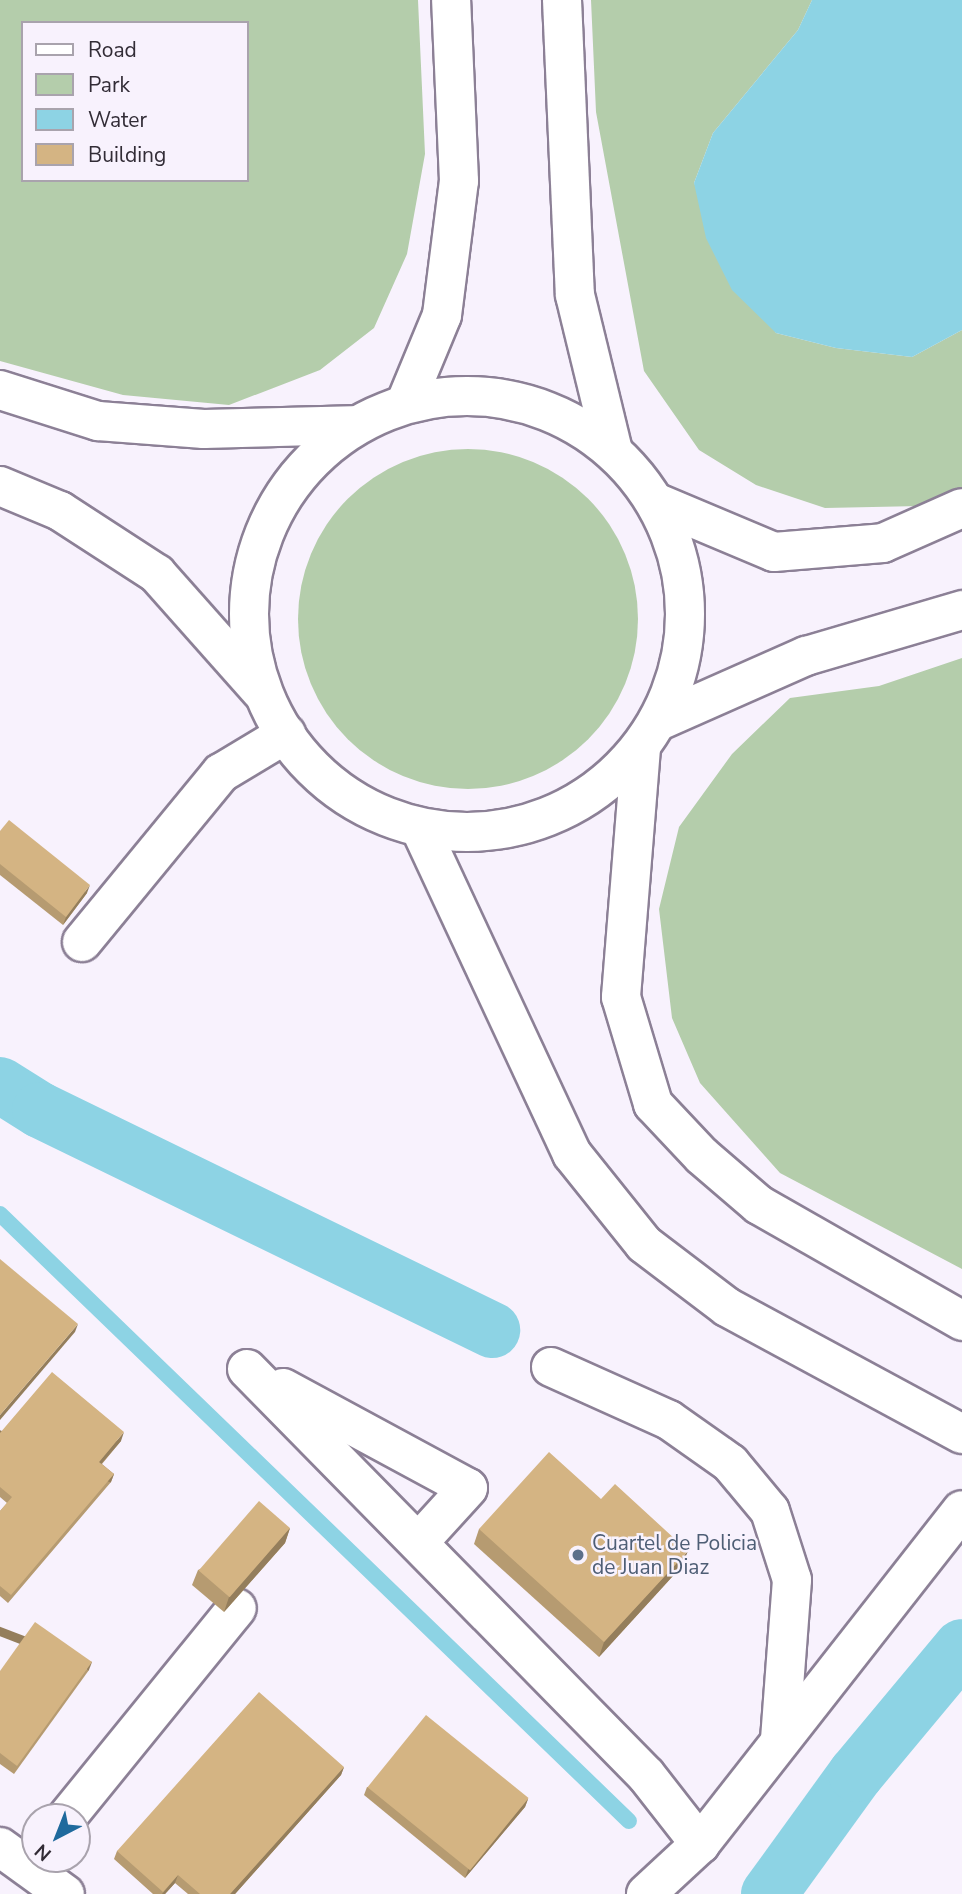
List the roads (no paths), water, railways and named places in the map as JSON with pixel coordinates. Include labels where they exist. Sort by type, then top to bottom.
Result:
[{"type":"street","points":[[406,402],[442,314],[459,181],[451,0]]},
{"type":"street","points":[[562,0],[575,295],[612,451]]},
{"type":"street","points":[[0,390],[99,421],[204,429],[352,425]]},
{"type":"street","points":[[262,692],[246,617],[258,542],[295,476],[352,425],[406,402],[491,397],[550,412],[612,451],[654,502],[678,554],[686,611],[680,668],[650,735],[621,997],[653,1104],[702,1156],[759,1205],[955,1320]]},
{"type":"street","points":[[0,486],[60,510],[157,573],[262,692],[298,754],[353,802],[420,828],[482,833],[542,820],[597,792],[650,735],[806,656],[962,610]]},
{"type":"street","points":[[654,502],[774,552],[883,543],[962,508]]},
{"type":"street","points":[[82,942],[220,773],[286,734]]},
{"type":"street","points":[[420,828],[572,1154],[644,1244],[727,1307],[962,1434]]},
{"type":"street","points":[[551,1367],[669,1420],[730,1463],[770,1511],[792,1580],[780,1741]]},
{"type":"street","points":[[418,1543],[468,1488],[247,1369],[323,1446],[418,1543],[646,1775],[699,1843]]},
{"type":"street","points":[[646,1894],[699,1843],[962,1510]]},
{"type":"street","points":[[78,1803],[237,1608]]},
{"type":"street","points":[[40,1873],[65,1894]]},
{"type":"water","points":[[812,0],[962,0],[962,330],[912,357],[836,348],[776,333],[732,290],[706,238],[694,183],[713,133],[798,30]]},
{"type":"waterway","points":[[0,1085],[40,1110],[492,1330]]},
{"type":"waterway","points":[[0,1214],[629,1821]]},
{"type":"waterway","points":[[769,1894],[856,1774],[962,1647]]},
{"type":"place","name":"Cuartel de Policia de Juan Diaz","points":[[578,1555]]}]
